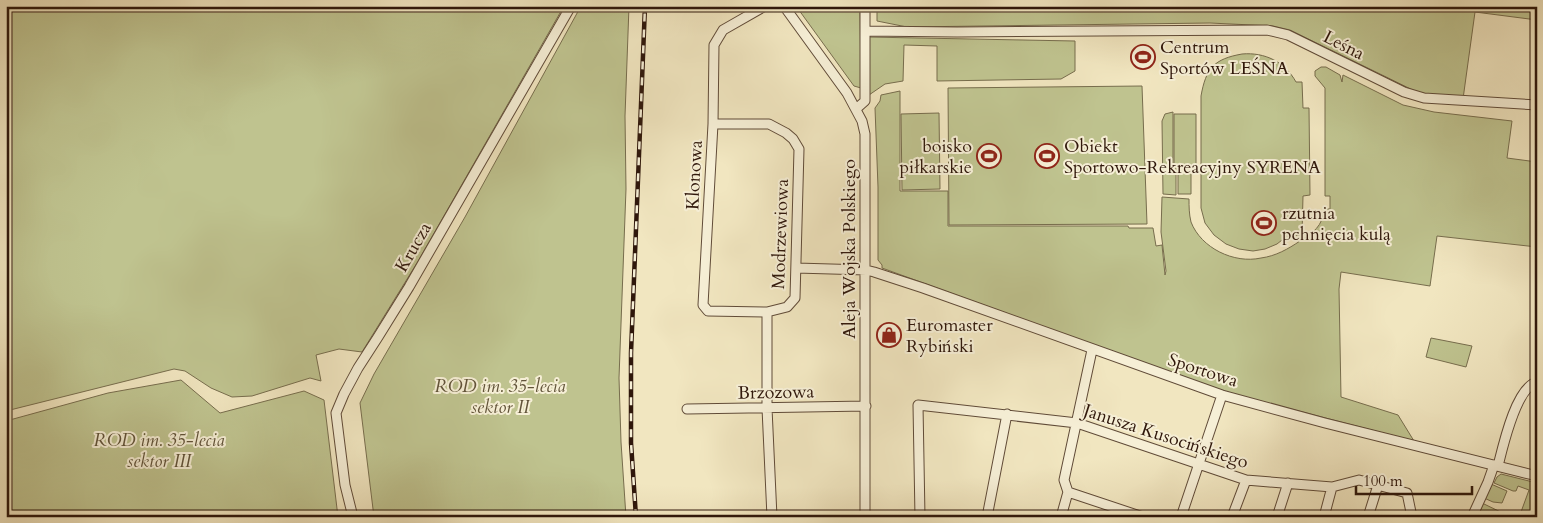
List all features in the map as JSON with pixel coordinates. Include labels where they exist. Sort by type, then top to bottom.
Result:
[{"type":"street","name":"Krucza","points":[[353,517],[345,485],[336,413],[344,394],[358,368],[409,287],[570,6]]},
{"type":"street","name":"Klonowa","points":[[765,6],[723,30],[714,45],[713,124],[703,305],[708,311],[767,312]]},
{"type":"street","name":"Aleja Wojska Polskiego","points":[[784,6],[847,93],[856,109],[865,134],[865,517]]},
{"type":"street","points":[[856,109],[865,101],[865,6]]},
{"type":"street","name":"Leśna","points":[[865,31],[1267,30],[1288,35],[1404,92],[1424,98],[1537,105]]},
{"type":"street","name":"Modrzewiowa","points":[[713,124],[769,124],[793,139],[799,150],[795,298],[788,307],[767,312],[767,408],[772,517]]},
{"type":"street","name":"Sportowa","points":[[796,268],[866,270],[923,288],[1222,395],[1537,476]]},
{"type":"street","points":[[1061,517],[1068,492],[1064,480],[1092,350]]},
{"type":"street","points":[[1472,517],[1496,465],[1512,416],[1530,384],[1537,382]]},
{"type":"street","points":[[1181,517],[1222,395]]},
{"type":"street","name":"Janusza Kusocińskiego","points":[[920,517],[918,405],[1077,423],[1246,480],[1332,487],[1359,480],[1407,493],[1412,517]]},
{"type":"street","name":"Brzozowa","points":[[687,409],[866,406]]},
{"type":"street","points":[[987,517],[1007,414]]},
{"type":"street","points":[[1232,517],[1246,480]]},
{"type":"street","points":[[1277,517],[1288,483]]},
{"type":"street","points":[[1368,517],[1378,485]]},
{"type":"street","points":[[1324,517],[1332,487]]},
{"type":"street","points":[[1068,492],[1143,517]]},
{"type":"green space","points":[[6,6],[564,6],[417,263],[362,352],[339,349],[316,355],[321,381],[310,378],[252,396],[232,397],[211,388],[185,371],[174,369],[6,411]]},
{"type":"green space","name":"ROD im. 35-lecia sektor II","points":[[581,6],[629,6],[625,116],[626,189],[619,378],[626,517],[374,517],[360,403],[374,374],[465,217]]},
{"type":"green space","points":[[796,6],[860,6],[861,88],[854,86]]},
{"type":"green space","points":[[877,6],[1537,6],[1537,20],[1475,12],[1463,99],[1425,96],[1290,30],[1273,26],[1210,23],[907,27],[877,21]]},
{"type":"green space","points":[[867,37],[1075,41],[1075,71],[1061,79],[937,81],[937,46],[904,45],[903,81],[885,84],[869,95],[867,89]]},
{"type":"green space","points":[[1242,54],[1259,55],[1280,64],[1296,82],[1302,82],[1303,108],[1309,108],[1310,195],[1303,196],[1302,235],[1287,236],[1277,244],[1253,251],[1239,249],[1226,244],[1214,235],[1205,223],[1201,208],[1201,96],[1203,86],[1213,66],[1224,59]]},
{"type":"green space","points":[[1321,67],[1326,67],[1340,75],[1342,82],[1343,75],[1403,105],[1434,112],[1512,121],[1507,158],[1537,162],[1537,247],[1437,236],[1430,286],[1341,272],[1339,289],[1341,397],[1398,415],[1414,441],[1198,383],[882,268],[878,260],[875,108],[880,101],[881,95],[900,91],[900,191],[948,191],[948,226],[1128,226],[1129,228],[1153,228],[1156,246],[1162,245],[1165,275],[1161,232],[1162,197],[1189,199],[1190,219],[1196,231],[1210,246],[1220,252],[1240,259],[1251,259],[1272,256],[1282,252],[1313,232],[1322,220],[1324,209],[1330,209],[1330,196],[1325,196],[1325,88],[1315,76],[1315,71]]},
{"type":"green space","name":"Obiekt Sportowo-Rekreacyjny SYRENA","points":[[1142,86],[1147,224],[949,225],[948,88]]},
{"type":"green space","points":[[1173,112],[1173,166],[1176,166],[1176,195],[1163,194],[1162,121],[1165,114]]},
{"type":"green space","points":[[939,113],[940,189],[902,190],[901,114]]},
{"type":"green space","points":[[1174,114],[1196,114],[1196,165],[1174,165]]},
{"type":"green space","points":[[1178,168],[1191,168],[1191,194],[1178,194]]},
{"type":"green space","points":[[1431,338],[1472,346],[1466,367],[1426,357]]},
{"type":"green space","name":"ROD im. 35-lecia sektor III","points":[[181,380],[220,413],[304,391],[324,400],[338,517],[6,517],[6,421],[108,393]]},
{"type":"green space","points":[[1501,474],[1537,483],[1537,517],[1527,517],[1527,515],[1521,512],[1529,490],[1518,486],[1516,491],[1513,491],[1494,483]]},
{"type":"green space","points":[[1491,484],[1507,491],[1502,503],[1484,498]]},
{"type":"green space","points":[[1482,503],[1511,517],[1492,517],[1479,511]]},
{"type":"railway","points":[[636,517],[631,443],[631,353],[645,6]]},
{"type":"place","name":"Centrum Sportów LEŚNA","points":[[1143,57]]},
{"type":"place","name":"boisko piłkarskie","points":[[989,156]]},
{"type":"place","name":"Obiekt Sportowo-Rekreacyjny SYRENA","points":[[1047,156]]},
{"type":"place","name":"rzutnia pchnięcia kulą","points":[[1264,223]]},
{"type":"place","name":"Euromaster Rybiński","points":[[889,335]]}]
